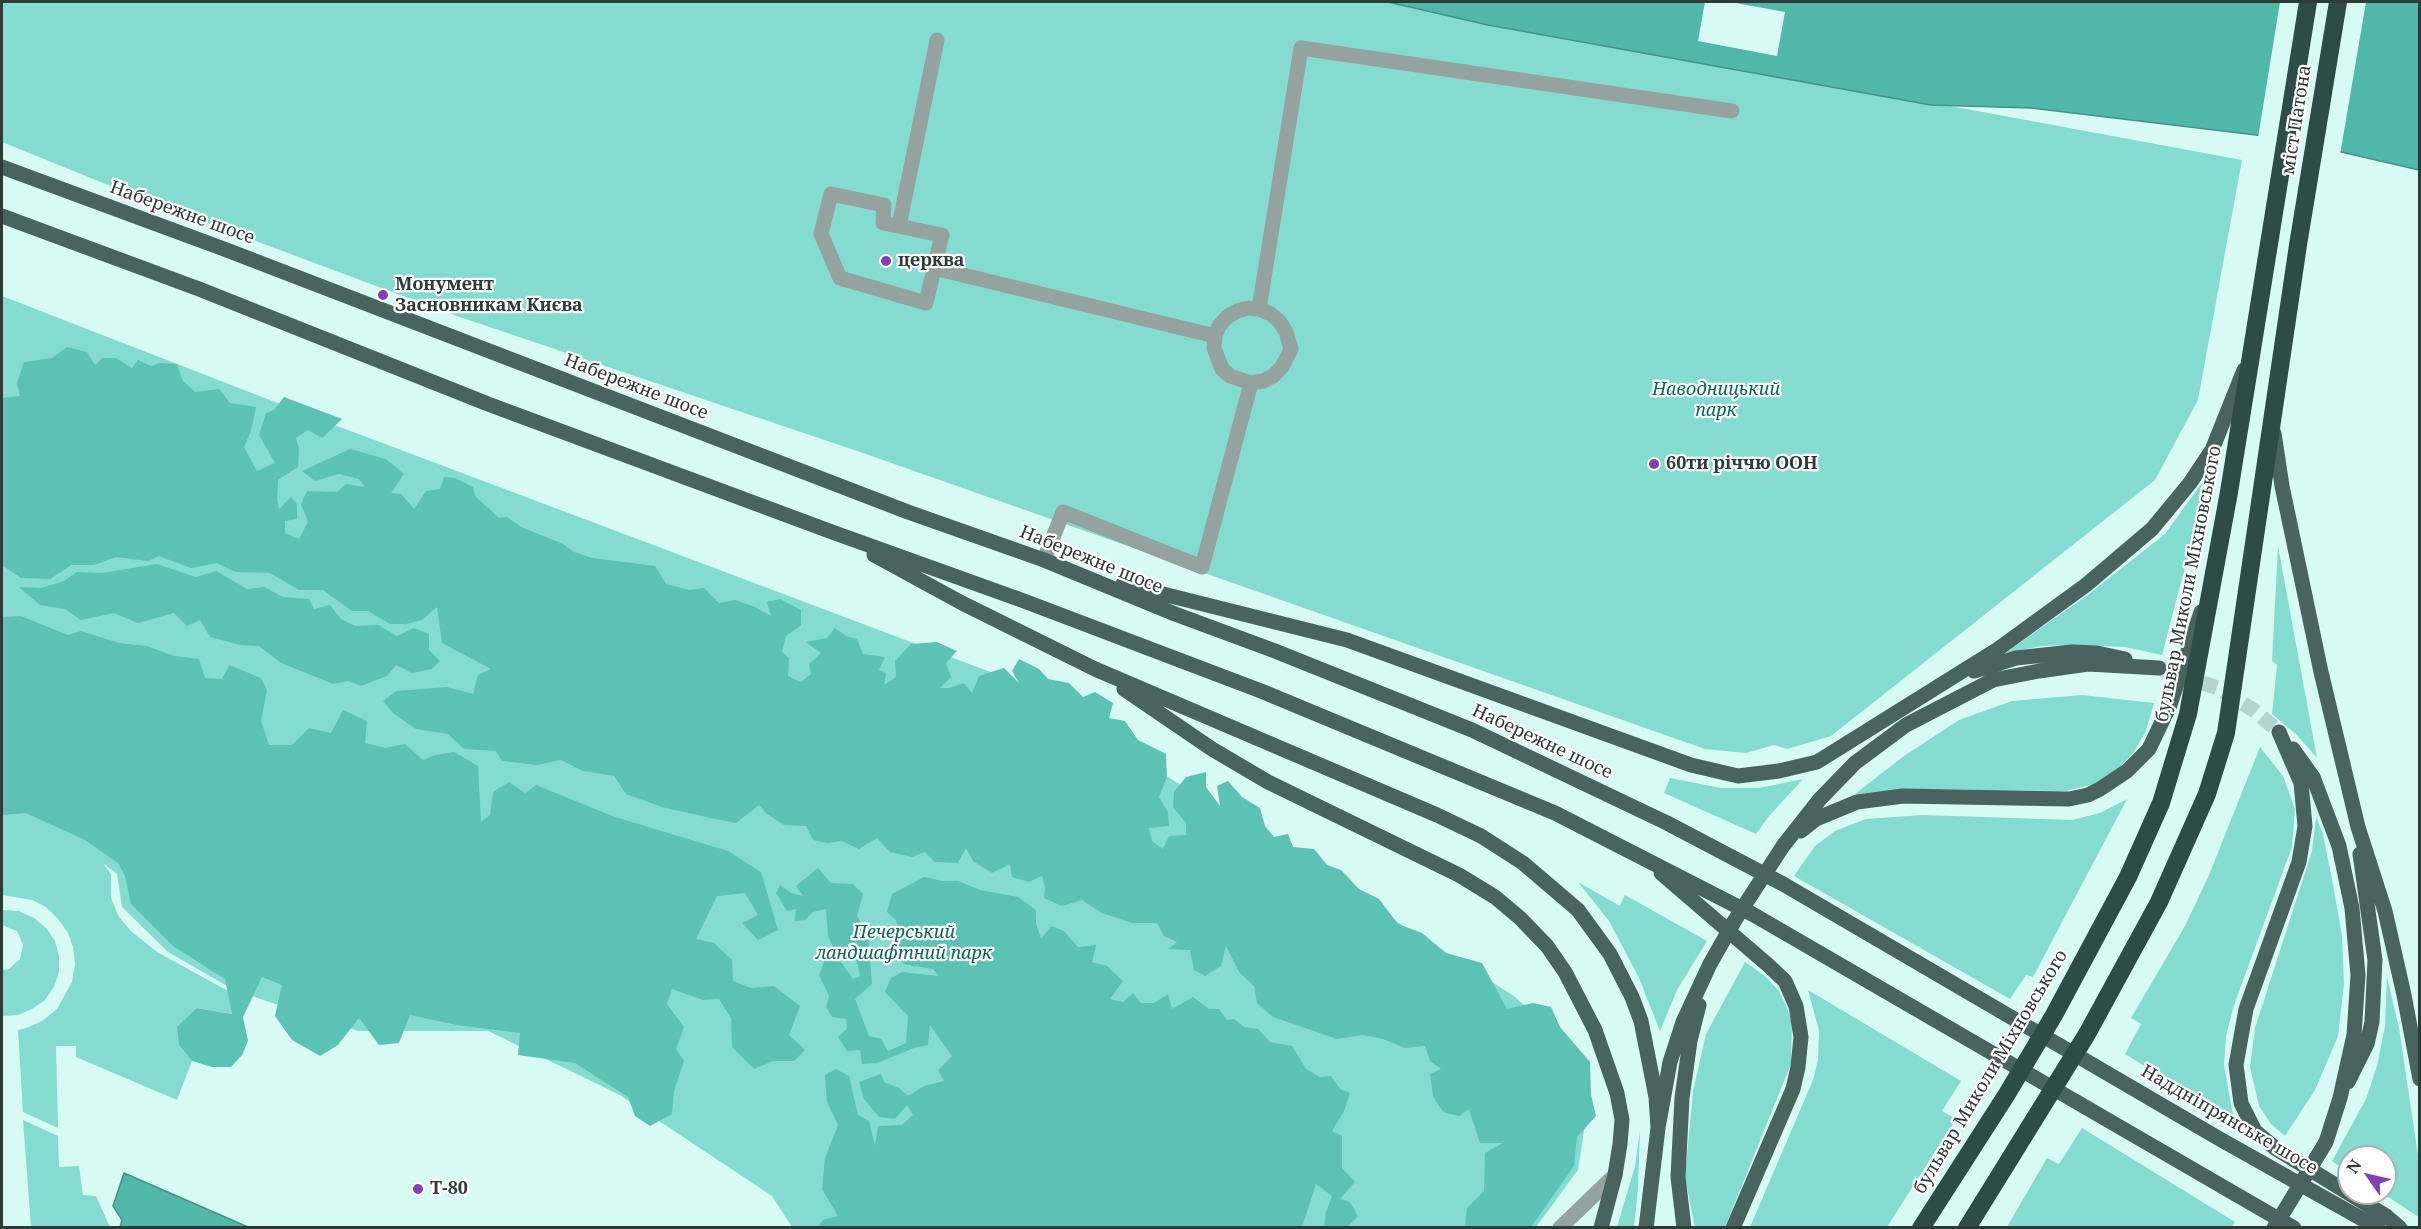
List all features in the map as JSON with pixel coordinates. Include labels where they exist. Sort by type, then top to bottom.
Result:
[{"type":"highway","name":"міст Патона","points":[[2268,243],[2308,2]]},
{"type":"highway","name":"міст Патона","points":[[2273,426],[2298,245],[2338,2]]},
{"type":"highway","name":"бульвар Миколи Міхновського","points":[[1921,1227],[2007,1094],[2054,1015],[2142,847],[2161,803],[2188,714],[2192,659],[2213,575],[2252,351],[2268,243]]},
{"type":"highway","points":[[1967,1227],[2087,1034],[2159,902],[2183,853],[2207,794],[2226,733],[2273,426]]},
{"type":"main road","name":"Набережне шосе","points":[[2,167],[224,249],[909,512],[1044,560],[1174,614],[1472,730],[1573,777],[1783,884],[2123,1082]]},
{"type":"main road","points":[[2,216],[199,289],[488,404],[1024,601],[1261,691],[1555,813],[1754,915],[2295,1227]]},
{"type":"main road","points":[[1064,568],[1347,640],[1691,765],[1738,776],[1779,771],[1817,762],[1998,649],[2086,585],[2151,529],[2190,483],[2212,450],[2252,351]]},
{"type":"main road","points":[[2273,426],[2298,570],[2358,827],[2385,911],[2420,1079]]},
{"type":"main road","points":[[832,532],[962,603],[1095,669],[1437,815],[1481,836],[1523,864],[1578,910],[1610,954],[1632,997],[1641,1021],[1650,1061],[1658,1128]]},
{"type":"main road","points":[[1646,1227],[1658,1128],[1670,1062],[1683,1022],[1710,964],[1735,920],[1782,846],[1820,799],[1855,763],[1906,725],[1993,680],[2039,670],[2088,664],[2159,668],[2097,653],[2072,652],[2016,658],[1954,677]]},
{"type":"main road","points":[[1782,846],[1816,819],[1857,802],[1902,796],[2069,799],[2088,795],[2127,771],[2149,749],[2192,659]]},
{"type":"main road","points":[[1095,669],[1212,749],[1268,783],[1459,875],[1495,897],[1548,946],[1565,972],[1595,1030],[1617,1093],[1622,1120],[1615,1175],[1601,1227]]},
{"type":"main road","points":[[2274,1227],[2326,1142],[2340,1098],[2354,1035],[2358,975],[2352,908],[2339,846],[2313,777],[2279,732],[2301,783],[2305,826],[2299,862],[2246,1009],[2236,1065],[2241,1103],[2255,1131],[2275,1148],[2386,1216],[2400,1227]]},
{"type":"main road","points":[[2340,1098],[2359,1062],[2373,1022],[2375,960],[2362,878],[2358,827]]},
{"type":"main road","points":[[1640,856],[1785,981],[1796,1006],[1801,1037],[1793,1089],[1733,1227]]},
{"type":"main road","points":[[1684,1227],[1678,1177],[1682,1098],[1690,1041],[1710,964]]},
{"type":"main road","name":"Наддніпрянське шосе","points":[[2123,1082],[2378,1227]]},
{"type":"lane","points":[[899,226],[937,40]]},
{"type":"lane","points":[[1259,309],[1301,48],[1732,111]]},
{"type":"lane","points":[[831,194],[884,205],[883,223],[899,226],[942,235],[926,303],[840,278],[821,234],[831,194]]},
{"type":"lane","points":[[934,268],[1215,336]]},
{"type":"lane","points":[[1248,308],[1259,309],[1271,314],[1280,322],[1291,349],[1282,367],[1273,376],[1251,383],[1230,376],[1222,369],[1214,348],[1215,336],[1219,326],[1227,317],[1248,308]]},
{"type":"lane","points":[[1044,560],[1063,512],[1202,567],[1251,383]]},
{"type":"lane","points":[[1560,1227],[1615,1175]]},
{"type":"green space","name":"Наводницький парк","points":[[2,2],[1389,2],[2242,160],[2198,400],[2155,480],[1831,736],[1787,749],[1774,745],[1746,753],[1705,749],[863,453],[454,315],[135,196],[2,142]]},
{"type":"green space","name":"Печерський ландшафтний парк","points":[[2,296],[324,421],[1049,694],[1149,765],[1514,996],[1576,1053],[1587,1111],[1578,1170],[1536,1227],[792,1227],[772,1196],[620,1095],[488,1031],[358,1031],[236,991],[168,952],[122,907],[117,874],[103,863],[111,874],[111,898],[119,917],[131,931],[157,952],[228,991],[232,1014],[197,1008],[179,1045],[192,1061],[177,1100],[76,1057],[76,1046],[56,1046],[58,1128],[23,1112],[18,1030],[42,1021],[57,1009],[72,982],[75,964],[68,933],[46,907],[32,900],[2,895]]},
{"type":"green space","points":[[67,347],[87,352],[95,365],[102,358],[116,358],[132,368],[138,360],[151,366],[159,363],[177,364],[183,381],[195,392],[219,389],[230,403],[256,407],[251,431],[244,447],[257,471],[275,463],[259,435],[266,413],[274,410],[284,397],[342,419],[322,438],[308,430],[296,438],[299,449],[298,467],[278,480],[279,509],[291,497],[297,504],[297,519],[285,521],[285,533],[299,539],[308,522],[301,504],[307,491],[337,492],[346,484],[365,487],[359,479],[339,474],[315,481],[302,471],[350,449],[386,459],[404,474],[391,493],[401,494],[414,509],[426,491],[440,489],[444,477],[455,478],[473,487],[475,496],[499,518],[507,517],[521,527],[563,544],[574,552],[592,558],[655,566],[666,584],[689,590],[704,588],[719,603],[735,600],[771,616],[767,602],[780,599],[801,610],[801,625],[786,636],[782,652],[789,658],[788,676],[801,682],[811,674],[809,664],[821,653],[806,642],[827,638],[835,628],[846,636],[857,639],[863,654],[885,657],[879,670],[886,673],[884,685],[896,677],[895,661],[911,644],[937,642],[957,651],[946,663],[951,677],[940,688],[949,688],[964,683],[972,693],[979,676],[1004,668],[1019,683],[1012,671],[1019,659],[1039,669],[1048,679],[1069,683],[1083,697],[1095,692],[1113,703],[1109,718],[1125,721],[1138,740],[1166,754],[1167,777],[1159,797],[1168,812],[1169,826],[1149,828],[1152,841],[1163,849],[1169,836],[1186,835],[1186,823],[1173,807],[1174,792],[1186,777],[1206,772],[1206,787],[1220,806],[1217,786],[1228,781],[1242,797],[1260,808],[1265,826],[1274,837],[1288,834],[1293,847],[1314,849],[1327,865],[1341,870],[1359,889],[1379,899],[1398,924],[1422,933],[1446,953],[1482,963],[1507,1009],[1533,1003],[1551,1007],[1560,1027],[1590,1062],[1591,1095],[1596,1116],[1577,1137],[1574,1166],[1531,1227],[1465,1227],[1467,1208],[1484,1191],[1485,1153],[1503,1143],[1480,1143],[1469,1109],[1459,1116],[1443,1112],[1433,1096],[1430,1074],[1441,1069],[1430,1061],[1425,1046],[1405,1048],[1383,1039],[1363,1035],[1337,1039],[1273,1017],[1257,1003],[1254,986],[1239,972],[1226,946],[1221,966],[1205,976],[1194,970],[1190,950],[1168,949],[1177,942],[1164,936],[1157,923],[1132,923],[1102,913],[1082,900],[1062,906],[1044,898],[1045,888],[1042,876],[1029,882],[1012,877],[1010,864],[992,873],[973,861],[966,848],[958,863],[935,862],[925,852],[912,857],[890,852],[877,838],[859,849],[842,841],[827,843],[813,840],[806,826],[784,825],[767,814],[759,805],[736,823],[706,817],[662,807],[626,794],[614,776],[583,771],[561,760],[537,765],[502,761],[496,751],[464,749],[448,734],[416,729],[394,714],[383,701],[396,691],[447,687],[473,694],[478,675],[491,669],[442,643],[437,607],[422,620],[406,624],[390,624],[368,611],[352,611],[323,590],[299,590],[270,573],[235,572],[217,563],[191,568],[159,556],[148,561],[116,557],[94,565],[71,565],[50,579],[21,578],[2,565],[2,398],[20,396],[17,383],[24,362],[52,358]]},
{"type":"green space","points":[[2209,473],[2201,514],[2162,655],[2125,647],[2077,645],[2042,646],[2005,653],[2085,597],[2165,534]]},
{"type":"green space","points":[[2278,546],[2317,758],[2297,735],[2272,714],[2277,665],[2272,661]]},
{"type":"green space","points":[[157,564],[196,577],[216,571],[247,589],[264,587],[283,597],[309,599],[314,609],[330,605],[341,619],[355,626],[378,625],[397,636],[414,628],[429,634],[429,650],[440,661],[432,669],[412,673],[396,665],[387,676],[361,686],[348,681],[333,684],[281,663],[259,646],[240,645],[210,637],[200,620],[187,626],[174,613],[138,623],[114,613],[81,620],[65,609],[40,605],[19,587],[41,588],[64,581],[77,572],[102,573]]},
{"type":"green space","points":[[21,616],[68,635],[81,631],[119,643],[147,646],[174,656],[199,659],[205,678],[222,679],[229,665],[261,678],[267,690],[261,721],[269,745],[292,745],[309,728],[331,733],[343,710],[367,721],[365,743],[385,748],[405,744],[423,760],[435,755],[454,752],[478,766],[481,822],[490,815],[493,792],[509,782],[525,793],[536,785],[615,817],[728,851],[761,872],[778,930],[758,940],[742,923],[758,915],[745,893],[717,896],[696,939],[714,943],[732,960],[733,981],[751,988],[774,986],[800,1006],[789,1035],[805,1050],[794,1061],[773,1061],[754,1069],[732,1047],[731,1018],[719,999],[703,1000],[672,989],[667,1004],[684,1027],[676,1049],[684,1061],[674,1091],[672,1114],[650,1126],[635,1116],[628,1097],[575,1063],[518,1055],[520,1033],[457,1025],[410,1015],[399,1043],[379,1045],[359,1018],[338,1045],[320,1056],[292,1040],[275,1016],[282,985],[262,977],[243,1017],[248,1041],[242,1055],[231,1067],[212,1067],[192,1061],[179,1045],[177,1027],[197,1008],[232,1014],[225,979],[173,946],[131,904],[125,876],[118,863],[85,840],[26,813],[2,815],[2,617]]},
{"type":"green space","points":[[2082,695],[2154,703],[2146,731],[2134,752],[2117,770],[2095,784],[2065,791],[1916,789],[1855,794],[1904,756],[1959,720],[2012,701]]},
{"type":"green space","points":[[2260,747],[2283,776],[2295,809],[2292,847],[2234,1005],[2226,1036],[2224,1065],[2232,1110],[2237,1124],[2125,1054],[2141,1024],[2131,1018],[2185,926],[2209,875]]},
{"type":"green space","points":[[1670,778],[1721,788],[1759,788],[1803,779],[1769,816],[1756,834],[1664,793]]},
{"type":"green space","points":[[2127,799],[2033,977],[2026,975],[2010,999],[1794,876],[1815,846],[1835,831],[1866,819],[1923,815],[2072,820],[2100,813]]},
{"type":"green space","points":[[2316,817],[2323,834],[2342,936],[2344,984],[2338,1036],[2315,1090],[2285,1136],[2271,1124],[2259,1106],[2250,1067],[2255,1028],[2312,851]]},
{"type":"green space","points":[[818,868],[831,883],[853,884],[863,894],[857,916],[868,935],[872,984],[855,999],[869,1036],[881,1039],[888,1051],[906,1043],[908,1016],[885,992],[891,978],[902,972],[939,976],[933,969],[903,964],[898,950],[900,934],[896,920],[887,912],[892,894],[924,877],[958,881],[980,890],[1018,897],[1036,910],[1036,923],[1041,939],[1051,926],[1064,931],[1078,947],[1096,945],[1092,962],[1107,966],[1123,981],[1110,999],[1123,1002],[1133,993],[1141,1003],[1154,1003],[1168,994],[1172,1009],[1193,997],[1209,1009],[1219,1009],[1227,1020],[1234,1019],[1244,1027],[1258,1029],[1270,1042],[1292,1046],[1306,1069],[1320,1077],[1331,1076],[1340,1089],[1350,1093],[1344,1111],[1332,1131],[1342,1136],[1342,1168],[1355,1182],[1340,1199],[1350,1202],[1358,1216],[1347,1227],[1324,1227],[1326,1212],[1332,1196],[1316,1184],[1302,1227],[818,1227],[823,1220],[838,1216],[822,1189],[825,1158],[838,1125],[827,1102],[825,1075],[836,1069],[849,1076],[858,1115],[869,1121],[875,1146],[878,1126],[902,1125],[913,1115],[907,1105],[895,1119],[879,1117],[864,1099],[859,1082],[881,1074],[884,1082],[899,1088],[908,1096],[924,1086],[944,1081],[938,1070],[952,1056],[930,1025],[928,1045],[914,1048],[877,1063],[862,1064],[860,1050],[847,1051],[838,1037],[847,1029],[846,1019],[832,1017],[826,1007],[829,996],[819,975],[827,954],[841,962],[853,979],[860,976],[854,950],[847,947],[835,951],[828,936],[826,909],[813,912],[805,920],[795,921],[796,909],[787,911],[776,893],[780,885],[791,893],[803,896],[796,886]]},
{"type":"green space","points":[[1578,882],[1620,906],[1625,895],[1707,941],[1677,990],[1660,1031],[1639,978],[1609,921]]},
{"type":"green space","points":[[2,910],[19,911],[34,918],[46,928],[55,941],[59,956],[59,972],[54,987],[45,1000],[18,1015],[2,1016],[2,970],[9,969],[20,959],[23,945],[17,931],[2,925]]},
{"type":"green space","points":[[1745,962],[1765,976],[1779,991],[1787,1008],[1792,1023],[1791,1064],[1725,1227],[1695,1228],[1685,1177],[1693,1091],[1706,1034]]},
{"type":"green space","points":[[2387,977],[2399,1028],[2419,1162],[2419,1217],[2397,1203],[2397,1145],[2341,1145],[2366,1099],[2377,1066],[2385,1026]]},
{"type":"green space","points":[[1808,990],[1961,1081],[1942,1111],[1956,1119],[1887,1227],[1750,1227],[1813,1080],[1818,1060],[1819,1031]]},
{"type":"green space","points":[[23,1120],[58,1136],[59,1167],[79,1166],[83,1195],[96,1196],[110,1227],[31,1227]]},
{"type":"green space","points":[[2082,1128],[2235,1222],[2232,1227],[2007,1227],[2047,1158],[2059,1164]]},
{"type":"green space","points":[[1640,1130],[1634,1227],[1617,1227],[1635,1166]]},
{"type":"green space","points":[[2337,1152],[2337,1165],[2332,1161]]},
{"type":"shaded area","points":[[1388,2],[2419,2],[2419,170],[2298,142],[2256,135],[2031,108],[1931,105],[1488,25]]},
{"type":"shaded area","points":[[124,1173],[248,1227],[120,1227],[122,1220],[113,1206]]},
{"type":"pier","points":[[1705,2],[1730,2],[1785,12],[1777,56],[1698,41]]},
{"type":"pier","points":[[2280,2],[2366,2],[2340,155],[2258,138]]},
{"type":"tunnel","points":[[2159,668],[2218,688],[2255,711],[2279,732]]},
{"type":"place","name":"церква","points":[[886,261]]},
{"type":"place","name":"Монумент Засновникам Києва","points":[[383,295]]},
{"type":"place","name":"60ти річчю ООН","points":[[1654,464]]},
{"type":"place","name":"Т-80","points":[[418,1189]]}]
